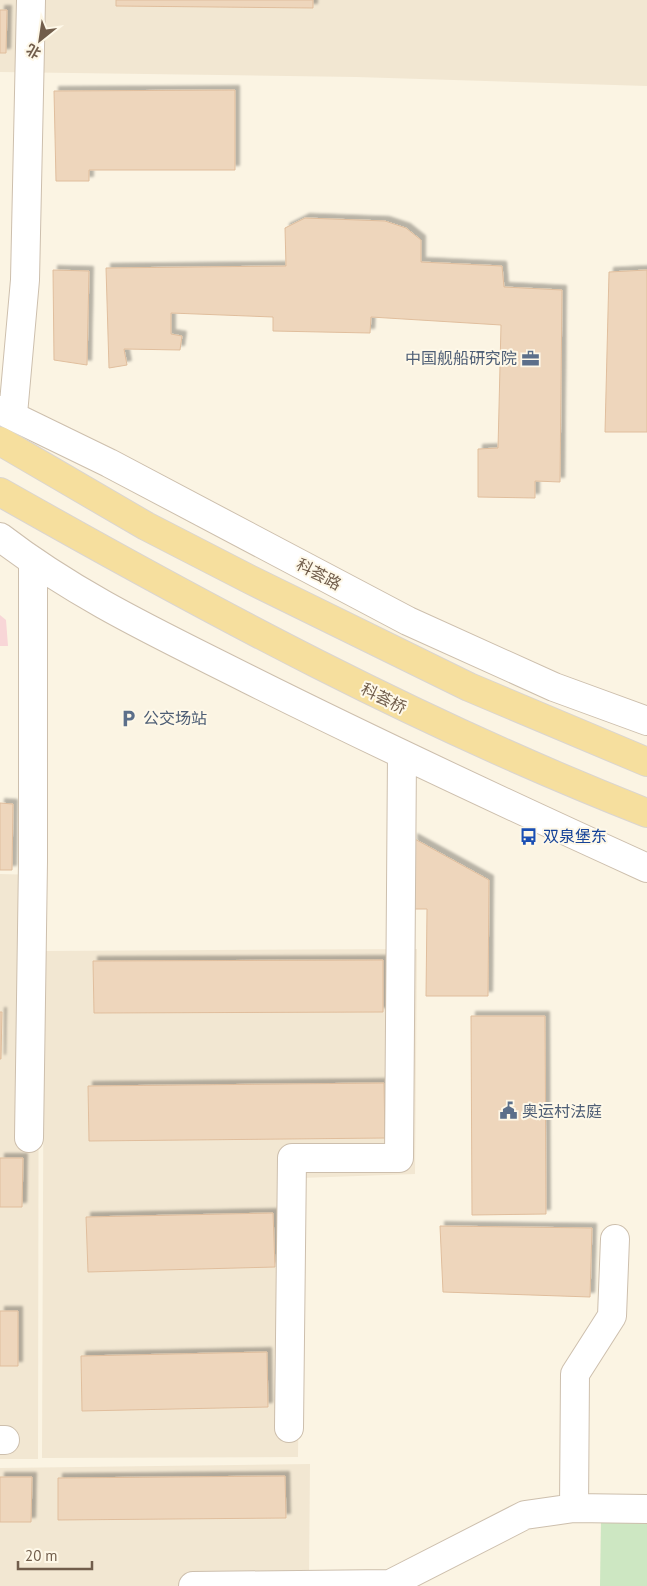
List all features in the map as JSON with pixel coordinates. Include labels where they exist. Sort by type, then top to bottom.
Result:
[{"type":"main road","points":[[0,441],[146,526],[469,687],[647,762]]},
{"type":"main road","name":"科荟桥","points":[[0,492],[130,566],[324,668],[445,727],[647,813]]},
{"type":"street","points":[[6,412],[25,280],[31,0]]},
{"type":"street","name":"科荟路","points":[[6,412],[408,621],[554,687],[647,721]]},
{"type":"street","points":[[0,537],[33,562],[103,606],[402,755],[647,868]]},
{"type":"street","points":[[29,1138],[33,861],[33,562]]},
{"type":"street","points":[[289,1428],[292,1158],[399,1158],[402,755]]},
{"type":"street","points":[[574,1508],[575,1374],[612,1316],[615,1239]]},
{"type":"street","points":[[193,1586],[390,1584],[525,1515],[574,1508],[647,1509]]},
{"type":"shaded area","points":[[0,0],[647,0],[647,86],[356,77],[0,72]]},
{"type":"shaded area","points":[[0,615],[6,620],[8,646],[0,646]]},
{"type":"shaded area","points":[[0,874],[39,875],[38,1459],[0,1459]]},
{"type":"shaded area","points":[[417,949],[415,1174],[301,1178],[298,1457],[42,1458],[44,951]]},
{"type":"shaded area","points":[[310,1464],[309,1575],[345,1586],[0,1586],[0,1468]]},
{"type":"green space","points":[[601,1517],[647,1517],[647,1586],[600,1586]]},
{"type":"building","points":[[116,0],[313,0],[313,8],[116,6]]},
{"type":"building","points":[[0,10],[7,10],[6,53],[0,53]]},
{"type":"building","points":[[235,90],[235,170],[89,170],[89,181],[56,181],[54,91]]},
{"type":"building","name":"中国舰船研究院","points":[[305,218],[385,221],[406,228],[421,240],[421,262],[502,266],[504,287],[562,290],[560,482],[535,481],[535,498],[478,497],[478,449],[498,448],[501,325],[371,317],[370,333],[273,331],[273,317],[171,313],[171,334],[182,336],[180,350],[124,349],[127,365],[109,368],[106,268],[286,266],[285,228]]},
{"type":"building","points":[[53,270],[89,271],[87,365],[54,360]]},
{"type":"building","points":[[647,270],[647,432],[605,432],[609,272]]},
{"type":"building","points":[[0,803],[13,804],[12,870],[0,870]]},
{"type":"building","points":[[413,838],[489,880],[488,996],[426,996],[427,909],[414,909]]},
{"type":"building","points":[[383,960],[383,1012],[94,1013],[93,961]]},
{"type":"building","points":[[0,1012],[2,1012],[1,1059],[0,1059]]},
{"type":"building","points":[[471,1016],[545,1016],[546,1214],[472,1215]]},
{"type":"building","points":[[384,1083],[385,1138],[89,1141],[88,1086]]},
{"type":"building","points":[[0,1158],[23,1158],[22,1207],[0,1207]]},
{"type":"building","points":[[273,1213],[275,1267],[88,1272],[86,1217]]},
{"type":"building","points":[[440,1226],[592,1228],[590,1297],[443,1292]]},
{"type":"building","points":[[0,1311],[18,1311],[18,1366],[0,1366]]},
{"type":"building","points":[[267,1352],[268,1407],[82,1411],[81,1356]]},
{"type":"building","points":[[285,1476],[286,1518],[58,1520],[58,1478]]},
{"type":"building","points":[[0,1477],[32,1477],[31,1522],[0,1522]]},
{"type":"place","name":"中国舰船研究院","points":[[531,358]]},
{"type":"place","name":"公交场站","points":[[129,718]]},
{"type":"place","name":"双泉堡东","points":[[529,836]]},
{"type":"place","name":"奥运村法庭","points":[[508,1111]]}]
